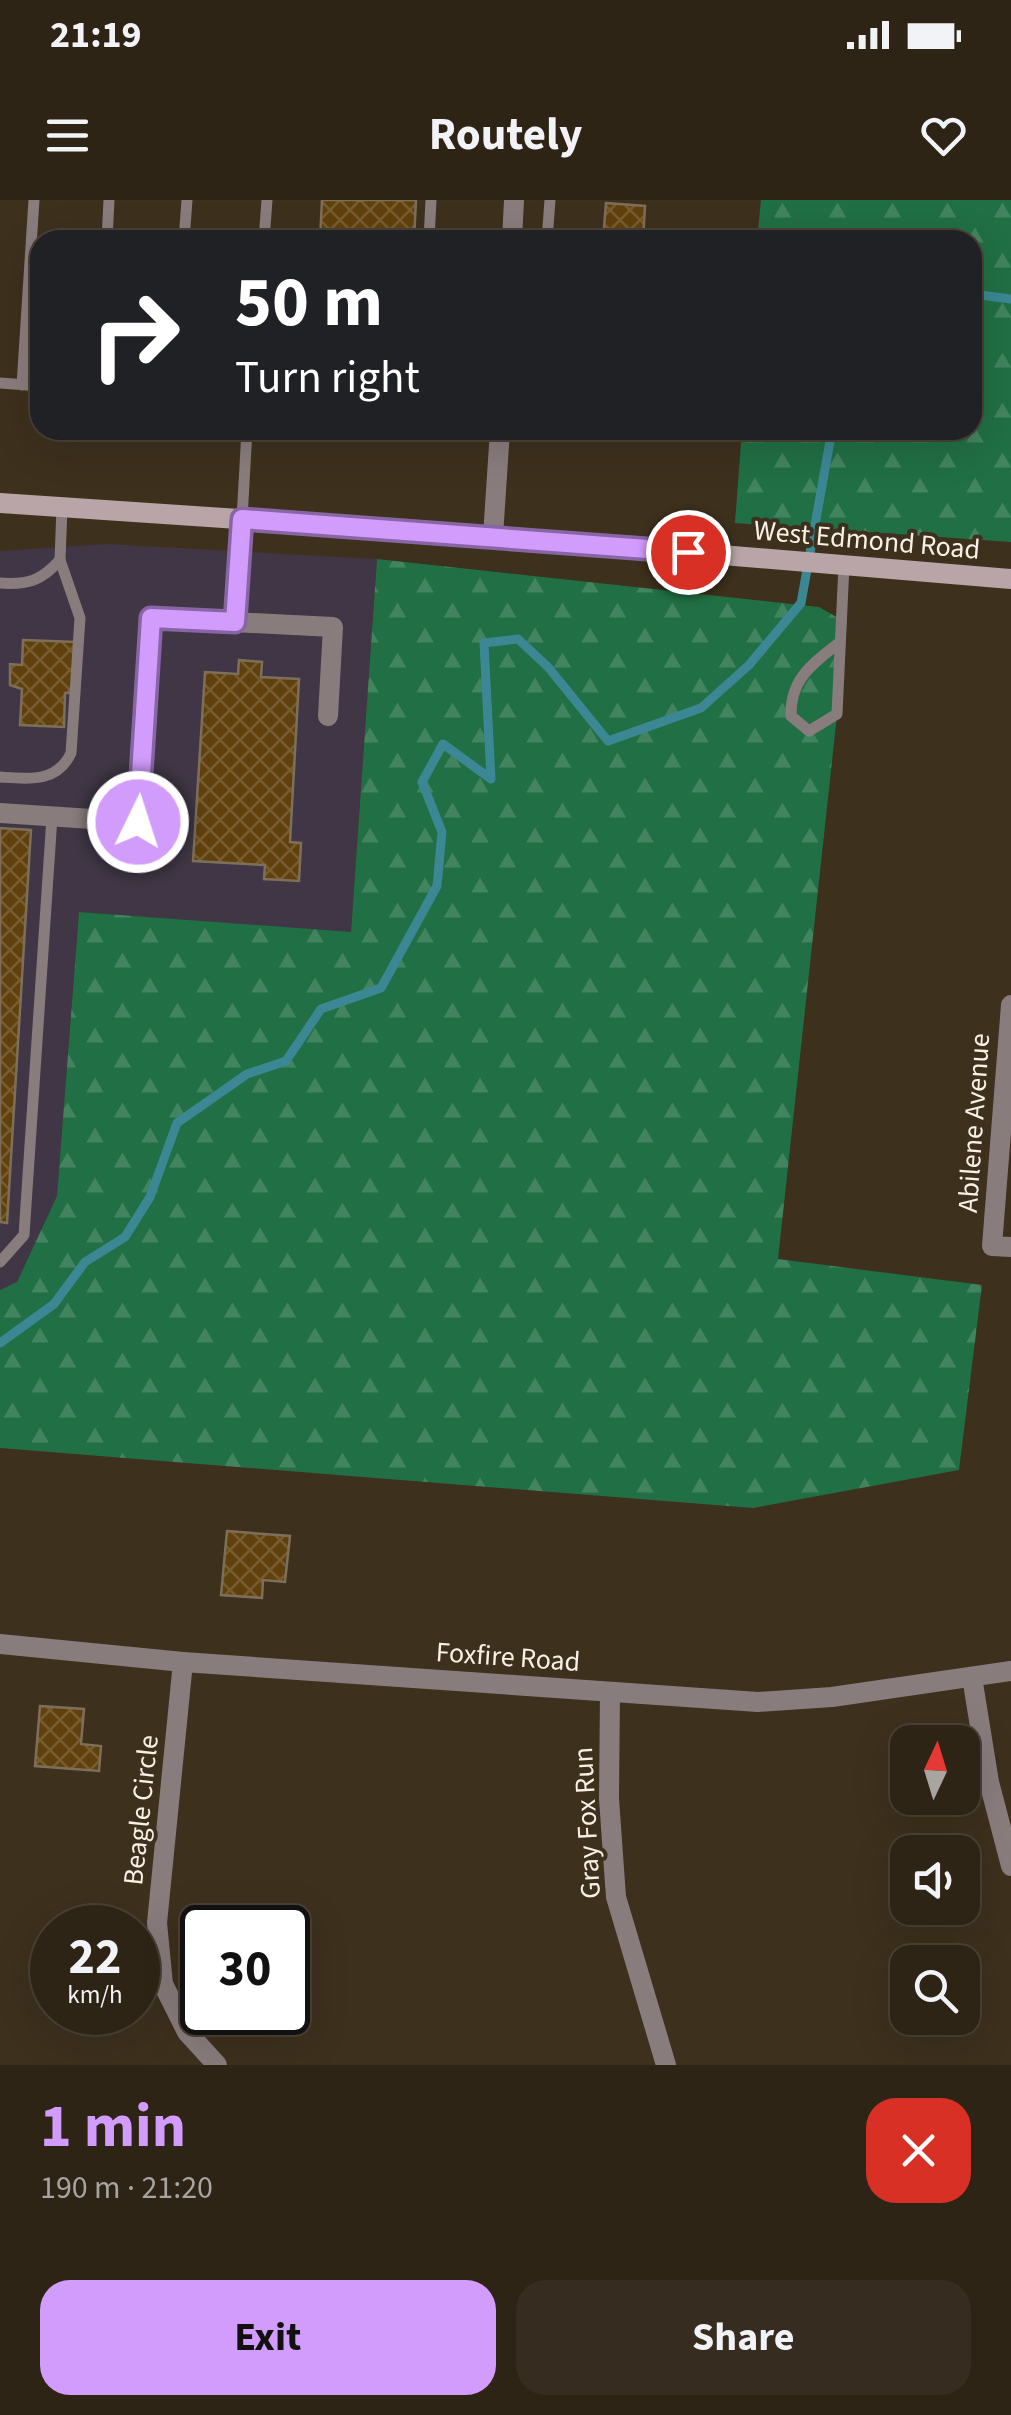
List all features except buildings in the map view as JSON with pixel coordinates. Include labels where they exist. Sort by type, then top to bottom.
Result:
[{"type":"main road","name":"West Edmond Road","points":[[0,502],[493,536],[1011,579]]},
{"type":"street","points":[[512,230],[514,200]]},
{"type":"street","points":[[493,536],[499,440]]},
{"type":"street","points":[[235,622],[242,519]]},
{"type":"street","points":[[0,814],[138,822],[151,618],[333,628],[328,716]]},
{"type":"street","name":"Abilene Avenue","points":[[1002,1246],[1011,1005]]},
{"type":"street","name":"Foxfire Road","points":[[0,1644],[183,1662],[758,1702],[832,1697],[1011,1670]]},
{"type":"street","name":"Beagle Circle","points":[[183,1662],[157,1923],[163,1984],[187,2032],[218,2065]]},
{"type":"street","points":[[972,1677],[989,1782],[1011,1866]]},
{"type":"street","name":"Gray Fox Run","points":[[610,1692],[609,1800],[616,1897],[666,2065]]},
{"type":"lane","points":[[32,230],[34,200]]},
{"type":"lane","points":[[107,230],[109,200]]},
{"type":"lane","points":[[185,230],[187,200]]},
{"type":"lane","points":[[265,230],[268,200]]},
{"type":"lane","points":[[430,230],[432,200]]},
{"type":"lane","points":[[548,230],[550,200]]},
{"type":"lane","points":[[22,385],[30,262]]},
{"type":"lane","points":[[0,383],[30,385]]},
{"type":"lane","points":[[242,519],[246,440]]},
{"type":"lane","points":[[0,776],[49,776],[64,769],[71,754],[80,618],[60,560],[62,507]]},
{"type":"lane","points":[[0,583],[23,585],[43,579],[60,560]]},
{"type":"lane","points":[[840,642],[808,667],[791,693],[791,716],[809,731],[837,714],[844,565]]},
{"type":"lane","points":[[0,1262],[24,1236],[52,817]]},
{"type":"shaded area","points":[[107,544],[377,559],[351,933],[79,912],[57,1196],[17,1282],[0,1290],[0,551]]},
{"type":"green space","points":[[761,200],[1011,200],[1011,542],[735,523],[741,440],[982,440],[982,230],[758,230]]},
{"type":"green space","points":[[377,559],[819,607],[847,623],[778,1259],[982,1285],[959,1470],[753,1508],[0,1448],[0,1290],[17,1282],[57,1196],[79,912],[351,932]]},
{"type":"waterway","points":[[982,295],[1011,299]]},
{"type":"waterway","points":[[0,1343],[54,1304],[85,1262],[125,1237],[150,1197],[177,1123],[247,1074],[286,1061],[321,1009],[381,988],[437,886],[442,832],[422,782],[443,744],[491,779],[484,643],[518,639],[548,667],[608,741],[701,708],[749,665],[801,603],[830,440]]},
{"type":"route","points":[[138,822],[151,618],[235,622],[242,519],[688,552]]}]
